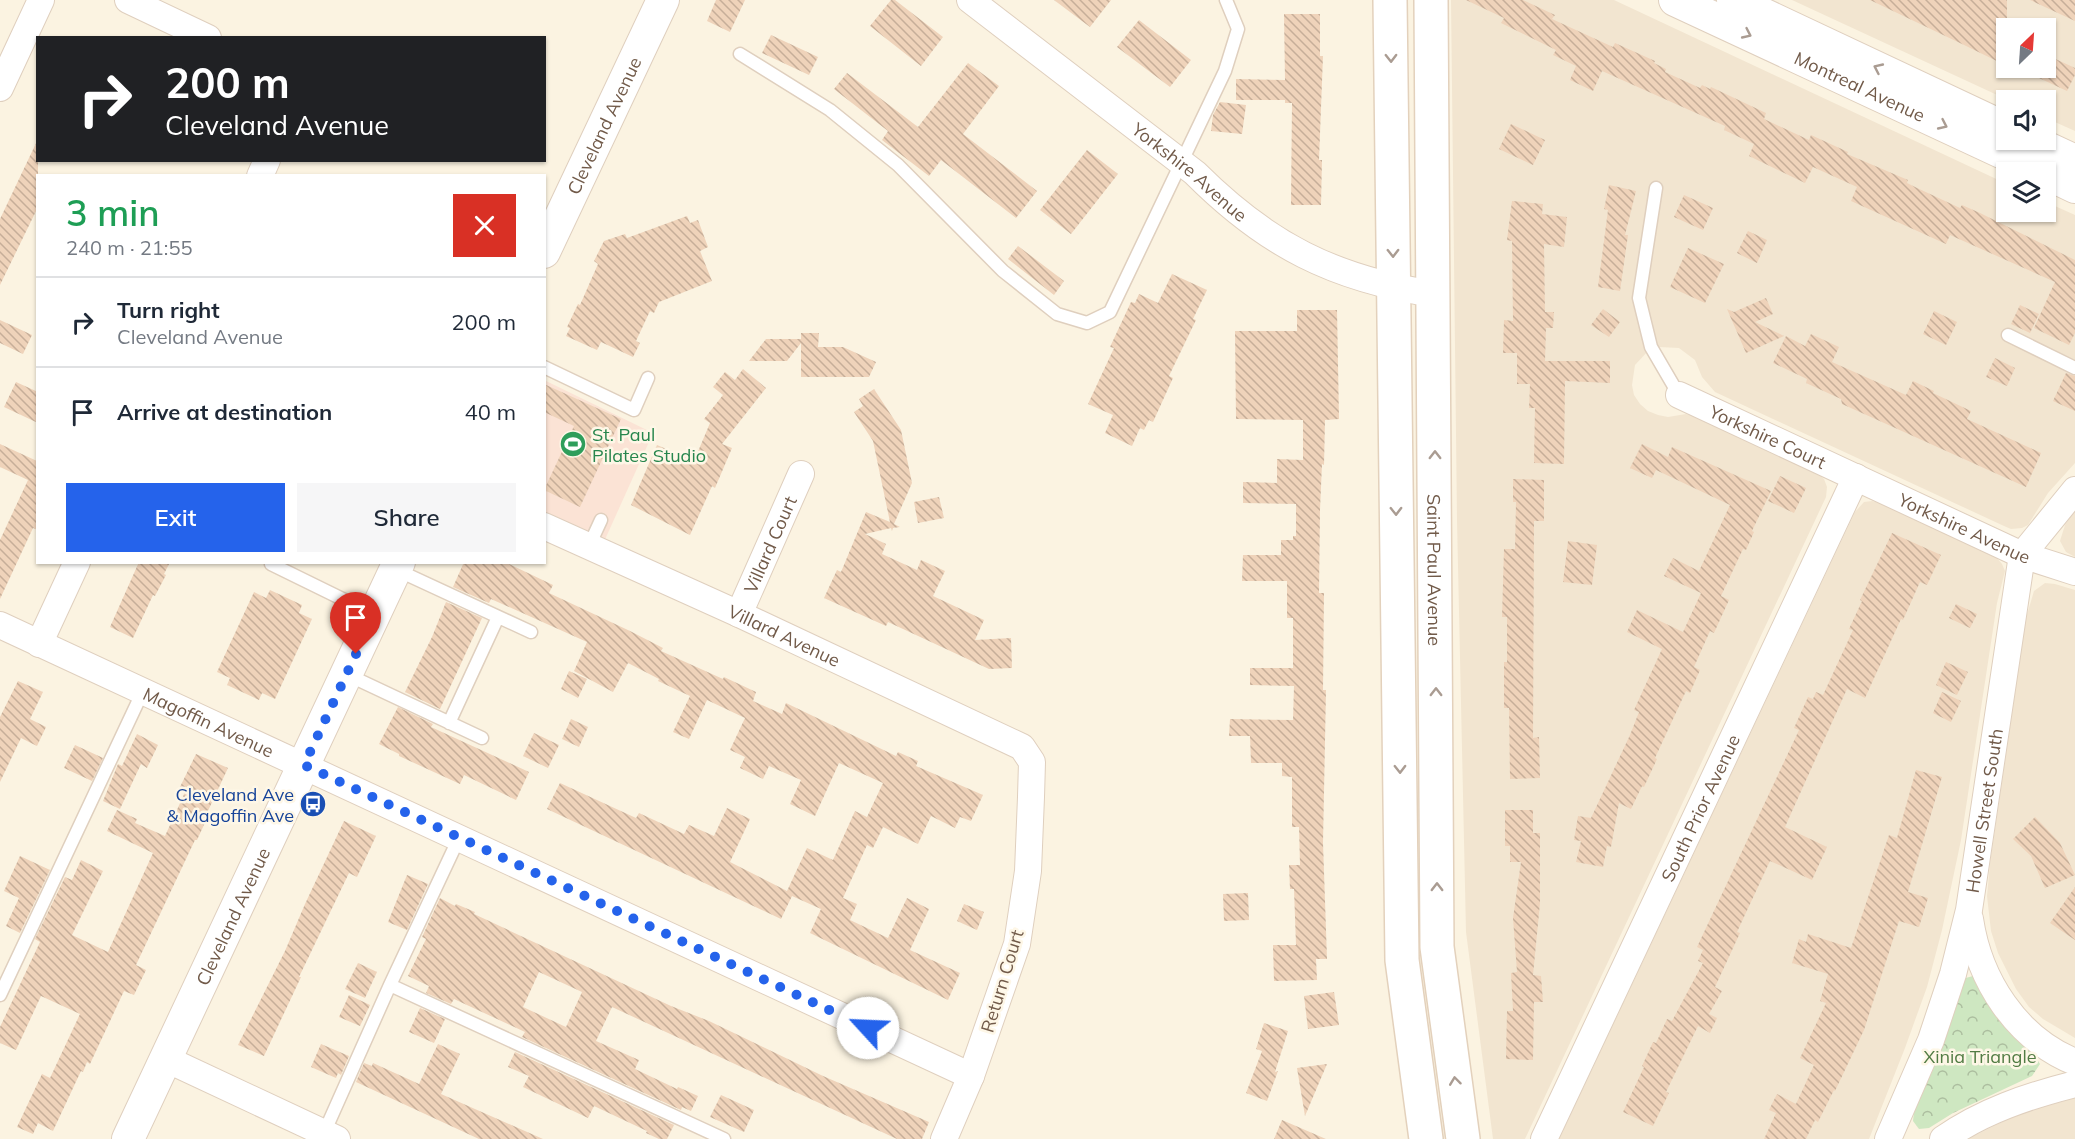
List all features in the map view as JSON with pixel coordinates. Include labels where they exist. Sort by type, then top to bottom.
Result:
[{"type":"main road","name":"Saint Paul Avenue","points":[[1390,0],[1402,960],[1426,1139]]},
{"type":"main road","name":"Saint Paul Avenue","points":[[1431,0],[1437,947],[1463,1139]]},
{"type":"street","points":[[0,87],[41,0]]},
{"type":"street","points":[[128,0],[204,36]]},
{"type":"street","name":"Yorkshire Avenue","points":[[970,0],[1195,173],[1259,229],[1292,250],[1334,270],[1394,288],[1434,294]]},
{"type":"street","name":"Montreal Avenue","points":[[1675,0],[1706,6],[2023,162]]},
{"type":"street","name":"Montreal Avenue","points":[[1733,0],[1996,124]]},
{"type":"street","name":"Cleveland Avenue","points":[[546,248],[661,4]]},
{"type":"street","points":[[2051,150],[2075,161]]},
{"type":"street","name":"Montreal Avenue","points":[[2056,178],[2075,187]]},
{"type":"street","name":"Yorkshire Court","points":[[1679,394],[1856,477]]},
{"type":"street","name":"Villard Court","points":[[739,614],[801,474]]},
{"type":"street","name":"Yorkshire Avenue","points":[[1856,477],[2022,555],[2075,572]]},
{"type":"street","name":"South Prior Avenue","points":[[1544,1139],[1856,477]]},
{"type":"street","points":[[2022,555],[2075,490]]},
{"type":"street","name":"Villard Avenue","points":[[546,527],[739,614],[1022,747]]},
{"type":"street","name":"Howell Street South","points":[[1888,1139],[1931,1040],[1953,974],[1969,910],[2022,555]]},
{"type":"street","points":[[39,644],[76,564]]},
{"type":"street","name":"Cleveland Avenue","points":[[128,1139],[397,566]]},
{"type":"street","name":"Magoffin Avenue","points":[[0,625],[971,1076]]},
{"type":"street","name":"Return Court","points":[[944,1139],[971,1076],[1017,944],[1028,871],[1032,762],[1022,747]]},
{"type":"street","points":[[1969,910],[1973,940],[1983,969],[1998,997],[2017,1021],[2040,1042],[2075,1062]]},
{"type":"street","points":[[166,1059],[330,1136]]},
{"type":"street","points":[[1943,1139],[1998,1108],[2035,1094],[2075,1084]]},
{"type":"lane","points":[[740,54],[830,110],[898,165],[1003,271],[1057,314],[1088,323],[1110,312],[1226,71],[1238,29],[1226,0]]},
{"type":"lane","points":[[1656,188],[1640,298],[1651,347],[1679,394]]},
{"type":"lane","points":[[2008,335],[2075,368]]},
{"type":"lane","points":[[546,368],[634,410],[648,378]]},
{"type":"lane","points":[[589,546],[601,520]]},
{"type":"lane","points":[[271,564],[375,615]]},
{"type":"lane","points":[[397,566],[531,632]]},
{"type":"lane","points":[[449,723],[498,617]]},
{"type":"lane","points":[[346,674],[482,738]]},
{"type":"lane","points":[[0,995],[143,691]]},
{"type":"lane","points":[[330,1136],[390,985],[459,838]]},
{"type":"lane","points":[[390,985],[724,1139]]},
{"type":"shaded area","points":[[1451,0],[1614,0],[1996,179],[1996,222],[2056,222],[2056,206],[2075,215],[2075,463],[2048,493],[2028,525],[2022,528],[2011,529],[2004,526],[1715,392],[1702,377],[1695,360],[1679,348],[1659,347],[1649,350],[1635,365],[1632,385],[1634,395],[1648,411],[1668,417],[1686,414],[1696,417],[1817,473],[1824,479],[1827,487],[1826,497],[1525,1139],[1493,1139],[1466,932],[1457,520]]},
{"type":"shaded area","points":[[1792,0],[2075,0],[2075,131],[2056,122],[2056,90],[1996,90],[1996,94]]},
{"type":"shaded area","points":[[546,381],[653,433],[598,555],[546,530]]},
{"type":"shaded area","points":[[1864,502],[1884,504],[1996,557],[2005,571],[1997,603],[1961,840],[1942,930],[1927,987],[1869,1139],[1559,1139],[1855,512]]},
{"type":"shaded area","points":[[2075,510],[2075,557],[2066,552],[2060,541],[2065,525]]},
{"type":"shaded area","points":[[2045,583],[2075,590],[2075,1038],[2043,1019],[2029,1007],[2016,989],[1998,953],[1991,931],[1987,896],[2026,618],[2034,591]]},
{"type":"shaded area","points":[[2075,1098],[2075,1139],[1968,1139],[2012,1117]]},
{"type":"green space","name":"Xinia Triangle","points":[[1973,976],[2000,1019],[2031,1050],[2040,1064],[2032,1076],[1953,1113],[1929,1128],[1919,1129],[1913,1121],[1914,1112],[1937,1060],[1962,979]]},
{"type":"building","points":[[716,0],[745,0],[730,32],[707,21]]},
{"type":"building","points":[[891,0],[895,0],[943,37],[921,66],[870,26]]},
{"type":"building","points":[[1054,0],[1111,0],[1090,27]]},
{"type":"building","points":[[1466,0],[1523,0],[1555,15],[1552,19],[1613,47],[1615,43],[1655,61],[1654,63],[1666,69],[1665,72],[1700,88],[1702,85],[1710,89],[1711,87],[1766,113],[1764,119],[1809,140],[1811,135],[1848,152],[1847,154],[1908,180],[1907,183],[1915,187],[1960,208],[1962,205],[1980,213],[2075,260],[2075,333],[2069,345],[2034,328],[2055,282],[1950,235],[1946,244],[1851,201],[1857,187],[1813,167],[1805,183],[1749,156],[1754,144],[1724,130],[1725,126],[1602,71],[1593,91],[1570,80],[1576,66],[1553,55],[1556,50],[1501,23],[1504,18]]},
{"type":"building","points":[[1870,0],[2007,0],[2007,18],[1996,18],[1996,61]]},
{"type":"building","points":[[2030,0],[2075,0],[2075,21]]},
{"type":"building","points":[[1284,14],[1320,14],[1320,56],[1323,56],[1319,160],[1322,160],[1321,205],[1291,205],[1292,103],[1285,103],[1285,100],[1236,100],[1236,79],[1285,80]]},
{"type":"building","points":[[1139,20],[1191,60],[1170,87],[1117,47]]},
{"type":"building","points":[[771,35],[818,57],[809,75],[762,53]]},
{"type":"building","points":[[2056,59],[2075,68],[2075,75],[2067,91],[2039,78],[2056,78]]},
{"type":"building","points":[[968,63],[999,86],[963,134],[1037,191],[1016,218],[941,160],[929,176],[882,140],[888,131],[834,89],[847,73],[918,127]]},
{"type":"building","points":[[1220,102],[1246,105],[1242,134],[1211,131],[1213,115]]},
{"type":"building","points":[[1511,124],[1545,140],[1533,165],[1499,149]]},
{"type":"building","points":[[36,143],[38,174],[36,174],[36,211],[0,285],[0,219]]},
{"type":"building","points":[[1087,150],[1118,174],[1071,234],[1040,210]]},
{"type":"building","points":[[1609,185],[1636,191],[1625,235],[1628,235],[1620,291],[1598,287],[1608,210],[1604,209]]},
{"type":"building","points":[[1684,195],[1713,208],[1703,230],[1674,217]]},
{"type":"building","points":[[1512,201],[1543,204],[1542,214],[1567,217],[1564,247],[1544,244],[1545,312],[1554,312],[1553,328],[1546,328],[1545,361],[1610,361],[1610,383],[1565,381],[1564,464],[1534,463],[1535,408],[1529,408],[1530,384],[1517,384],[1517,353],[1503,353],[1504,320],[1513,321],[1512,241],[1507,240]]},
{"type":"building","points":[[687,216],[690,223],[698,220],[708,247],[700,251],[712,281],[659,302],[654,313],[650,311],[636,341],[640,343],[633,357],[601,342],[597,350],[566,336],[570,328],[567,327],[578,304],[580,305],[598,264],[594,261],[604,241],[625,234],[627,238]]},
{"type":"building","points":[[1748,231],[1767,240],[1757,263],[1737,253]]},
{"type":"building","points":[[1018,246],[1064,281],[1054,295],[1008,259]]},
{"type":"building","points":[[1688,248],[1724,264],[1705,303],[1670,287]]},
{"type":"building","points":[[1172,274],[1207,290],[1193,319],[1196,320],[1169,376],[1173,378],[1153,422],[1149,420],[1144,430],[1140,428],[1132,446],[1105,433],[1113,415],[1088,404],[1114,348],[1110,347],[1131,302],[1135,303],[1139,294],[1158,303]]},
{"type":"building","points":[[1766,298],[1773,314],[1755,322],[1784,336],[1746,353],[1727,309],[1734,312]]},
{"type":"building","points":[[2020,305],[2039,314],[2030,333],[2011,324]]},
{"type":"building","points":[[1603,309],[1620,322],[1609,337],[1591,325]]},
{"type":"building","points":[[1297,310],[1337,310],[1339,419],[1325,420],[1320,510],[1319,593],[1324,593],[1323,690],[1326,690],[1323,843],[1327,959],[1316,959],[1317,980],[1274,981],[1273,945],[1296,945],[1294,889],[1290,889],[1289,865],[1300,865],[1299,827],[1292,827],[1292,777],[1282,776],[1282,763],[1251,763],[1250,736],[1229,736],[1230,719],[1293,720],[1294,686],[1250,685],[1250,668],[1293,668],[1293,618],[1287,618],[1287,581],[1242,581],[1243,555],[1281,555],[1281,540],[1293,540],[1293,536],[1296,536],[1296,504],[1243,503],[1243,482],[1277,483],[1277,459],[1303,460],[1303,420],[1236,419],[1235,331],[1297,331]]},
{"type":"building","points":[[1934,311],[1957,322],[1946,345],[1923,334]]},
{"type":"building","points":[[0,320],[32,335],[23,354],[0,343]]},
{"type":"building","points":[[801,333],[819,333],[818,347],[843,347],[876,362],[869,377],[801,377],[801,343],[787,361],[749,361],[766,339],[801,339]]},
{"type":"building","points":[[1811,334],[1839,347],[1832,362],[1906,395],[1913,381],[1971,411],[1967,419],[2041,453],[2026,487],[1842,404],[1841,399],[1806,383],[1807,379],[1773,363],[1786,336],[1805,346]]},
{"type":"building","points":[[1995,358],[2015,368],[2007,386],[1986,377]]},
{"type":"building","points":[[743,369],[766,388],[722,444],[732,448],[715,488],[712,486],[690,535],[631,505],[657,445],[694,461],[710,423],[704,419],[723,395],[713,387],[725,372],[735,380]]},
{"type":"building","points":[[2066,373],[2075,376],[2075,411],[2053,401]]},
{"type":"building","points":[[16,382],[36,391],[36,422],[4,407]]},
{"type":"building","points":[[546,385],[621,419],[580,507],[546,491],[546,486],[574,426],[546,413]]},
{"type":"building","points":[[874,389],[901,430],[912,483],[894,524],[900,527],[893,528],[892,531],[891,528],[865,534],[886,544],[882,554],[917,570],[921,560],[945,571],[933,596],[984,620],[975,640],[1011,638],[1012,668],[989,669],[888,622],[886,626],[824,598],[837,570],[841,572],[866,512],[890,522],[873,441],[854,412],[863,406],[859,399]]},
{"type":"building","points":[[0,444],[36,461],[36,529],[33,528],[0,599],[0,540],[28,480],[0,467]]},
{"type":"building","points":[[1642,444],[1668,457],[1672,447],[1771,491],[1752,531],[1754,532],[1746,550],[1743,549],[1721,596],[1729,600],[1714,633],[1710,631],[1694,667],[1700,670],[1690,693],[1686,691],[1644,787],[1642,786],[1631,809],[1619,803],[1611,847],[1607,846],[1603,867],[1576,862],[1581,841],[1574,840],[1578,816],[1591,818],[1630,735],[1639,712],[1634,710],[1662,649],[1627,632],[1637,610],[1683,632],[1701,593],[1664,576],[1673,558],[1699,571],[1730,505],[1656,470],[1652,478],[1630,468]]},
{"type":"building","points":[[1780,476],[1806,488],[1794,513],[1768,501]]},
{"type":"building","points":[[1513,479],[1544,480],[1544,521],[1534,521],[1533,738],[1539,737],[1540,778],[1510,779],[1509,708],[1504,708],[1507,617],[1502,617],[1504,549],[1515,549],[1516,502],[1513,502]]},
{"type":"building","points":[[939,497],[944,518],[918,523],[914,502]]},
{"type":"building","points":[[1892,533],[1941,555],[1927,585],[1920,582],[1865,698],[1847,689],[1785,827],[1827,847],[1812,880],[1770,861],[1737,932],[1740,933],[1715,987],[1722,991],[1709,1014],[1717,1018],[1710,1033],[1698,1026],[1666,1092],[1669,1093],[1653,1126],[1623,1112],[1653,1042],[1656,1043],[1667,1019],[1672,1021],[1703,963],[1698,961],[1703,950],[1697,947],[1799,730],[1794,728],[1808,697],[1813,699],[1816,692],[1823,695],[1853,630],[1849,629],[1862,601],[1860,600]]},
{"type":"building","points":[[1568,541],[1597,545],[1592,585],[1563,582]]},
{"type":"building","points":[[138,564],[169,564],[164,574],[166,575],[155,596],[153,595],[133,638],[110,627]]},
{"type":"building","points":[[463,564],[509,564],[553,585],[549,593],[663,648],[661,651],[756,692],[753,701],[782,714],[786,703],[896,756],[898,752],[918,761],[916,766],[983,795],[971,821],[960,817],[955,828],[931,816],[918,844],[883,827],[873,848],[867,845],[843,898],[857,904],[850,920],[888,938],[907,898],[929,909],[910,950],[960,973],[948,1000],[810,933],[821,909],[792,896],[781,919],[547,809],[560,783],[636,818],[639,813],[684,834],[689,825],[714,836],[727,808],[750,819],[730,862],[787,891],[807,848],[833,860],[855,811],[867,817],[883,783],[839,763],[815,816],[790,804],[801,780],[769,766],[763,779],[740,768],[745,757],[730,750],[745,718],[707,700],[689,739],[673,732],[690,696],[628,663],[613,692],[574,671],[587,642],[491,599],[489,603],[453,587]]},
{"type":"building","points":[[270,590],[302,605],[299,613],[312,619],[275,699],[262,693],[259,700],[227,685],[230,678],[217,672],[254,592],[266,598]]},
{"type":"building","points":[[446,602],[482,618],[440,709],[405,692]]},
{"type":"building","points":[[1956,604],[1977,614],[1970,628],[1949,618]]},
{"type":"building","points":[[1946,662],[1968,672],[1957,695],[1936,685]]},
{"type":"building","points":[[569,671],[587,679],[578,698],[561,689]]},
{"type":"building","points":[[18,681],[43,692],[30,719],[46,727],[37,746],[21,738],[0,782],[0,717]]},
{"type":"building","points":[[1942,692],[1961,701],[1951,722],[1933,713]]},
{"type":"building","points":[[398,707],[433,724],[431,727],[529,772],[516,800],[464,775],[460,784],[399,756],[379,744]]},
{"type":"building","points":[[571,719],[588,727],[579,747],[562,739]]},
{"type":"building","points":[[534,733],[559,745],[548,768],[523,756]]},
{"type":"building","points":[[137,734],[158,745],[147,768],[141,764],[120,809],[103,801],[118,764],[122,766]]},
{"type":"building","points":[[75,745],[103,758],[92,781],[64,768]]},
{"type":"building","points":[[196,754],[228,768],[197,840],[136,965],[146,970],[134,995],[124,991],[90,1064],[87,1062],[83,1072],[81,1071],[53,1131],[38,1123],[33,1134],[17,1127],[42,1074],[50,1078],[80,1014],[41,996],[16,1050],[0,1043],[0,1027],[40,942],[35,939],[65,877],[72,880],[81,860],[103,871],[72,935],[108,952],[153,853],[107,831],[117,810],[137,819],[135,823],[165,836],[186,790],[180,787]]},
{"type":"building","points":[[1916,770],[1942,777],[1908,892],[1928,898],[1919,927],[1899,921],[1864,1030],[1835,1091],[1818,1122],[1815,1120],[1806,1139],[1764,1139],[1776,1113],[1769,1110],[1777,1094],[1796,1104],[1814,1065],[1800,1058],[1826,1003],[1820,1001],[1828,974],[1792,963],[1799,939],[1806,942],[1808,934],[1851,948],[1889,835],[1897,838]]},
{"type":"building","points":[[1505,810],[1533,810],[1533,833],[1540,833],[1540,903],[1533,975],[1541,976],[1543,1002],[1534,1002],[1533,1060],[1506,1059],[1507,1011],[1513,1011],[1511,973],[1517,972],[1513,918],[1521,862],[1510,862],[1510,846],[1505,846]]},
{"type":"building","points":[[2035,817],[2060,843],[2075,875],[2045,888],[2031,856],[2013,839]]},
{"type":"building","points":[[344,821],[376,836],[357,877],[349,873],[264,1056],[238,1045],[285,951]]},
{"type":"building","points":[[20,856],[50,870],[20,933],[6,926],[19,898],[4,891]]},
{"type":"building","points":[[407,875],[428,884],[407,930],[388,922]]},
{"type":"building","points":[[2075,887],[2075,940],[2050,923]]},
{"type":"building","points":[[1248,893],[1249,920],[1224,921],[1223,894]]},
{"type":"building","points":[[440,898],[455,906],[456,904],[475,912],[474,914],[671,1006],[709,1021],[823,1076],[929,1122],[922,1139],[897,1139],[612,1007],[596,1041],[639,1060],[635,1069],[677,1089],[678,1087],[698,1096],[691,1111],[682,1107],[681,1110],[522,1037],[525,1032],[454,999],[451,1004],[426,993],[429,986],[408,976],[426,939],[422,937]],"holes":[[[539,972],[582,992],[566,1027],[523,1007]]]},
{"type":"building","points":[[964,904],[984,912],[977,930],[957,921]]},
{"type":"building","points":[[358,963],[377,972],[365,998],[345,989]]},
{"type":"building","points":[[1334,992],[1339,1025],[1308,1029],[1304,996]]},
{"type":"building","points":[[349,995],[370,1005],[360,1026],[339,1017]]},
{"type":"building","points":[[420,1008],[445,1019],[434,1043],[409,1032]]},
{"type":"building","points":[[1264,1023],[1288,1031],[1275,1072],[1278,1071],[1267,1101],[1246,1093],[1262,1051],[1256,1049]]},
{"type":"building","points":[[321,1044],[349,1056],[341,1075],[338,1073],[336,1078],[311,1067]]},
{"type":"building","points":[[438,1044],[460,1054],[441,1094],[543,1139],[479,1139],[356,1082],[364,1063],[372,1066],[373,1063],[419,1084]]},
{"type":"building","points":[[515,1052],[674,1125],[667,1139],[659,1139],[594,1106],[588,1118],[523,1087],[529,1076],[508,1067]]},
{"type":"building","points":[[1327,1064],[1305,1116],[1297,1068]]},
{"type":"building","points":[[721,1095],[754,1110],[744,1132],[710,1117]]},
{"type":"building","points":[[1282,1120],[1326,1139],[1274,1139]]},
{"type":"place","name":"St. Paul Pilates Studio","points":[[573,444]]},
{"type":"place","name":"Cleveland Ave & Magoffin Ave","points":[[313,804]]},
{"type":"route","points":[[356,654],[304,765],[868,1028]]}]
